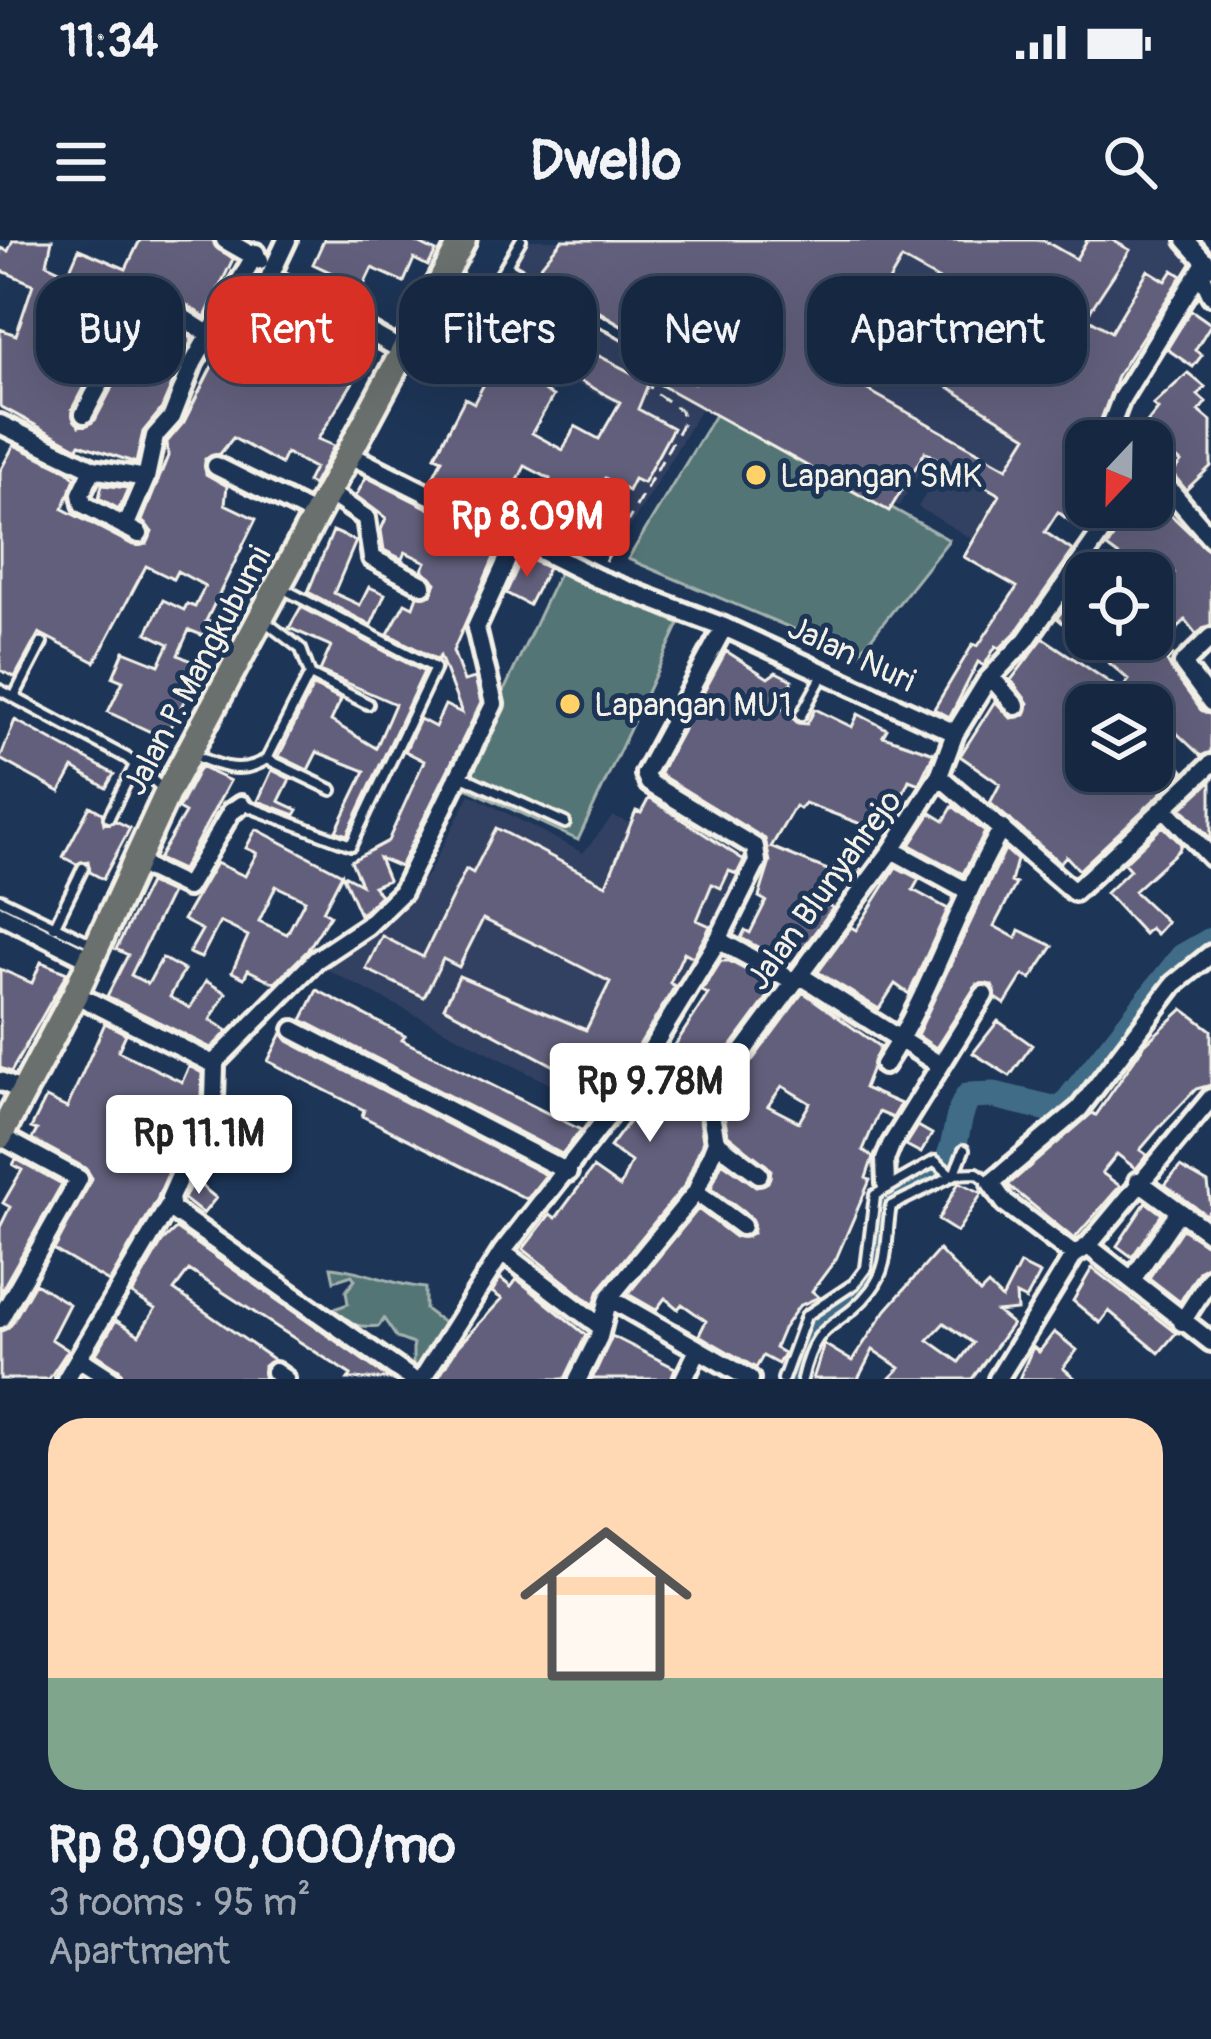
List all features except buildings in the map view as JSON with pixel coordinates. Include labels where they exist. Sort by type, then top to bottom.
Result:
[{"type":"main road","name":"Jalan P. Mangkubumi","points":[[444,276],[463,240]]},
{"type":"main road","name":"Jalan P. Mangkubumi","points":[[0,1136],[11,1086],[75,994],[168,791],[399,359]]},
{"type":"street","points":[[225,240],[256,253],[270,276]]},
{"type":"street","points":[[270,276],[287,240]]},
{"type":"street","points":[[1186,240],[1206,267],[1211,295]]},
{"type":"street","points":[[244,276],[256,253]]},
{"type":"street","points":[[1113,420],[1121,399],[1206,267]]},
{"type":"street","points":[[84,414],[144,301],[165,306],[207,333]]},
{"type":"street","points":[[93,469],[81,494],[83,504],[132,530],[155,436],[172,417],[207,344]]},
{"type":"street","points":[[0,424],[93,469],[146,478]]},
{"type":"street","name":"Jalan Nuri","points":[[350,455],[596,578],[724,627],[955,733]]},
{"type":"street","points":[[216,466],[315,515]]},
{"type":"street","points":[[328,492],[366,518],[372,558],[423,585]]},
{"type":"street","points":[[1173,494],[1211,538]]},
{"type":"street","name":"Jalan Blunyahrejo","points":[[578,1379],[609,1298],[696,1192],[716,1142],[710,1109],[716,1095],[892,850],[939,776],[955,733],[991,677],[1026,640],[1104,528]]},
{"type":"street","points":[[67,1379],[169,1205],[214,1099],[214,1063],[316,960],[367,926],[402,892],[494,704],[476,628],[518,538]]},
{"type":"street","points":[[422,1379],[502,1252],[620,1102],[718,940],[759,853],[649,783],[645,774],[724,627]]},
{"type":"street","points":[[1211,637],[1183,664],[1211,702]]},
{"type":"street","points":[[991,677],[1016,706]]},
{"type":"street","points":[[939,776],[1074,892],[1211,764]]},
{"type":"street","points":[[135,862],[187,887],[231,812],[241,805]]},
{"type":"street","points":[[1166,810],[1211,856]]},
{"type":"street","points":[[884,1064],[900,1041],[965,890],[1002,828]]},
{"type":"street","points":[[892,850],[965,890]]},
{"type":"street","points":[[0,914],[93,952]]},
{"type":"street","points":[[718,940],[798,979],[940,1065]]},
{"type":"street","points":[[1211,954],[1174,984],[1090,1096],[1046,1142],[991,1183],[1005,1203],[1132,1280],[1211,1342]]},
{"type":"street","points":[[75,994],[214,1063]]},
{"type":"street","points":[[886,1184],[887,1154],[984,995]]},
{"type":"street","points":[[293,1030],[568,1172]]},
{"type":"street","points":[[998,1379],[1081,1251],[1211,1098]]},
{"type":"street","points":[[0,1136],[79,1179],[0,1319]]},
{"type":"street","points":[[716,1142],[759,1174]]},
{"type":"street","points":[[1138,1181],[1211,1234]]},
{"type":"street","points":[[696,1192],[742,1226]]},
{"type":"street","points":[[169,1205],[412,1379]]},
{"type":"street","points":[[1132,1280],[1179,1211]]},
{"type":"street","points":[[502,1252],[600,1326]]},
{"type":"street","points":[[1182,1322],[1211,1277]]},
{"type":"street","points":[[609,1298],[750,1379]]},
{"type":"street","points":[[684,1379],[697,1352]]},
{"type":"street","points":[[80,1359],[111,1379]]},
{"type":"lane","points":[[500,276],[520,240]]},
{"type":"lane","points":[[506,266],[621,334]]},
{"type":"lane","points":[[241,805],[351,845],[435,668],[278,587]]},
{"type":"lane","points":[[262,619],[301,650],[310,674],[368,704]]},
{"type":"lane","points":[[14,697],[42,643]]},
{"type":"lane","points":[[189,752],[215,765],[242,769],[267,759],[310,674]]},
{"type":"lane","points":[[801,715],[824,674]]},
{"type":"lane","points":[[0,690],[128,758],[168,791]]},
{"type":"lane","points":[[267,759],[332,790]]},
{"type":"lane","points":[[109,817],[134,767]]},
{"type":"lane","points":[[461,776],[565,823]]},
{"type":"lane","points":[[54,927],[83,868]]},
{"type":"lane","points":[[0,899],[93,952]]},
{"type":"lane","points":[[952,1174],[964,1150]]},
{"type":"lane","points":[[783,1379],[806,1316],[854,1284],[866,1268],[874,1232],[872,1205],[886,1184],[935,1161],[952,1174]]},
{"type":"lane","points":[[802,1379],[822,1327],[871,1290],[884,1267],[891,1206],[952,1174],[977,1173],[991,1183]]},
{"type":"path","points":[[596,578],[683,423],[680,410],[650,389],[652,384]]},
{"type":"shaded area","points":[[515,240],[780,240],[777,276],[621,276],[621,384],[783,384],[783,354],[807,368],[807,384],[833,384],[936,445],[899,506],[710,394],[613,556],[570,530],[636,414],[577,384],[597,384],[597,276],[494,276]]},
{"type":"shaded area","points":[[796,240],[1187,240],[1199,247],[1091,420],[1065,420],[1065,461],[1004,558],[918,507],[954,446],[850,384],[1087,384],[1087,276],[807,276],[807,359],[784,345]]},
{"type":"shaded area","points":[[470,794],[583,853],[613,816],[743,870],[604,1112],[318,965],[427,876]]},
{"type":"green space","name":"Lapangan SMK","points":[[718,410],[949,540],[857,656],[628,559]]},
{"type":"green space","name":"Lapangan MU1","points":[[561,569],[679,624],[578,840],[460,785]]},
{"type":"green space","points":[[331,1267],[425,1288],[425,1309],[445,1324],[420,1368],[413,1364],[413,1344],[397,1338],[384,1319],[379,1326],[359,1326],[331,1310],[348,1304],[346,1291],[355,1280],[352,1275],[334,1281]]},
{"type":"waterway","points":[[795,1379],[807,1341],[853,1297],[874,1269],[882,1205],[894,1192],[932,1177],[945,1166],[969,1096],[994,1095],[1061,1111],[1183,957],[1211,941]]},
{"type":"place","name":"Lapangan SMK","points":[[756,475]]},
{"type":"place","name":"Lapangan MU1","points":[[570,704]]}]
